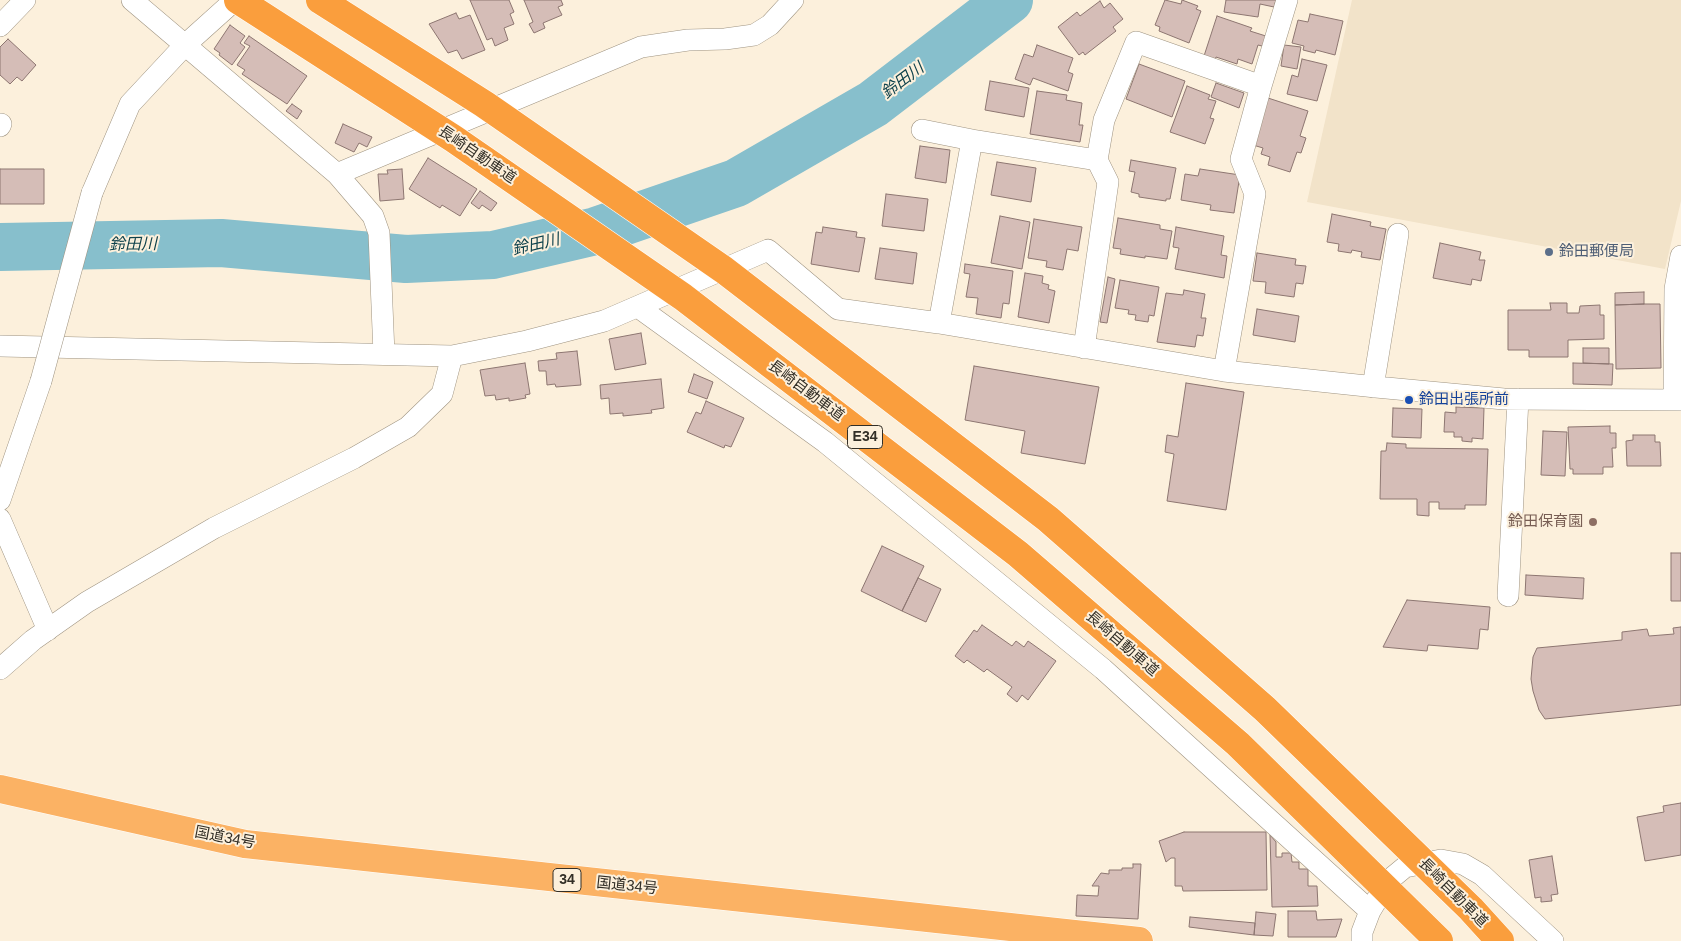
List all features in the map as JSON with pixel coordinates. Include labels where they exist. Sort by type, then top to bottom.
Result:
[{"type":"highway","name":"長崎自動車道","points":[[236,0],[454,139],[683,297],[1018,554],[1238,744],[1439,941]]},
{"type":"highway","name":"長崎自動車道","points":[[320,0],[484,104],[724,270],[1048,519],[1265,708],[1471,910],[1500,941]]},
{"type":"highway","name":"国道34号","points":[[0,789],[244,844],[1139,941]]},
{"type":"street","points":[[0,26],[25,0]]},
{"type":"street","points":[[132,0],[337,174],[373,216],[379,233],[384,354]]},
{"type":"street","points":[[0,500],[41,381],[92,193],[130,104],[185,45],[236,0]]},
{"type":"street","points":[[337,174],[641,48],[688,40],[754,36],[770,25],[793,0]]},
{"type":"street","points":[[1224,371],[1255,194],[1242,159],[1261,86],[1287,0]]},
{"type":"street","points":[[1084,348],[1108,182],[1097,160],[1104,120],[1136,42],[1261,86]]},
{"type":"street","points":[[922,130],[1097,160]]},
{"type":"street","points":[[939,323],[972,140]]},
{"type":"street","points":[[1373,387],[1398,234]]},
{"type":"street","points":[[0,346],[452,356],[527,341],[604,321],[768,250],[838,309],[939,323],[1224,371],[1373,387],[1518,399],[1677,400],[1675,289],[1681,256]]},
{"type":"street","points":[[638,306],[825,442],[1103,669],[1370,911]]},
{"type":"street","points":[[0,669],[86,602],[214,528],[354,458],[408,427],[442,394],[452,356]]},
{"type":"street","points":[[1508,596],[1518,399]]},
{"type":"street","points":[[0,519],[48,630]]},
{"type":"street","points":[[1362,941],[1362,932],[1370,911],[1388,881],[1405,867],[1441,860],[1464,864],[1482,875],[1553,941]]},
{"type":"shaded area","points":[[1352,0],[1681,0],[1681,201],[1665,269],[1307,202]]},
{"type":"building","points":[[470,0],[509,0],[514,12],[510,14],[514,24],[504,28],[508,40],[495,46],[492,38],[487,40]]},
{"type":"building","points":[[524,0],[561,0],[563,5],[558,7],[562,15],[543,23],[545,28],[534,33],[529,24],[533,22]]},
{"type":"building","points":[[1165,0],[1181,4],[1182,0],[1198,6],[1196,9],[1201,11],[1189,43],[1159,31],[1160,27],[1155,25]]},
{"type":"building","points":[[1226,0],[1276,0],[1274,7],[1260,4],[1258,17],[1224,12]]},
{"type":"building","points":[[1100,1],[1104,8],[1110,3],[1123,19],[1113,27],[1116,31],[1085,55],[1083,52],[1079,55],[1058,27],[1077,12],[1080,16]]},
{"type":"building","points":[[456,13],[459,19],[470,15],[485,50],[462,59],[457,50],[448,53],[429,24]]},
{"type":"building","points":[[1310,14],[1343,21],[1335,55],[1316,50],[1315,53],[1303,50],[1304,46],[1292,43],[1298,20],[1308,22]]},
{"type":"building","points":[[1217,16],[1252,28],[1250,31],[1269,37],[1266,47],[1258,45],[1252,64],[1238,59],[1237,64],[1216,57],[1215,60],[1204,56]]},
{"type":"building","points":[[230,25],[245,36],[240,43],[245,47],[232,65],[214,49]]},
{"type":"building","points":[[249,36],[307,76],[287,104],[242,74],[245,70],[237,65],[250,46],[244,43]]},
{"type":"building","points":[[8,39],[36,65],[22,81],[17,77],[10,84],[0,75],[0,47]]},
{"type":"building","points":[[1037,45],[1073,58],[1068,72],[1073,74],[1068,91],[1033,78],[1030,85],[1015,79],[1024,54],[1033,57]]},
{"type":"building","points":[[1284,45],[1301,47],[1297,69],[1281,66]]},
{"type":"building","points":[[1302,59],[1327,65],[1317,101],[1287,94],[1292,75],[1298,77]]},
{"type":"building","points":[[1139,64],[1185,81],[1172,117],[1126,99]]},
{"type":"building","points":[[990,81],[1029,88],[1024,117],[985,110]]},
{"type":"building","points":[[1216,83],[1244,93],[1239,108],[1211,97]]},
{"type":"building","points":[[1187,86],[1210,95],[1208,99],[1216,101],[1210,118],[1214,119],[1205,144],[1170,132]]},
{"type":"building","points":[[1037,91],[1067,95],[1066,100],[1082,103],[1079,125],[1083,125],[1080,142],[1030,134]]},
{"type":"building","points":[[1268,98],[1308,111],[1300,136],[1306,138],[1301,153],[1297,152],[1290,172],[1268,165],[1270,157],[1261,154],[1263,148],[1253,145]]},
{"type":"building","points":[[292,104],[302,111],[297,119],[286,111]]},
{"type":"building","points":[[343,124],[372,137],[367,147],[359,143],[354,152],[335,143]]},
{"type":"building","points":[[920,146],[950,150],[946,183],[915,178]]},
{"type":"building","points":[[428,158],[477,189],[460,216],[442,205],[440,208],[409,189]]},
{"type":"building","points":[[1131,160],[1176,168],[1170,199],[1166,199],[1166,201],[1139,197],[1139,194],[1131,192],[1135,172],[1129,171]]},
{"type":"building","points":[[997,162],[1036,168],[1031,202],[991,195]]},
{"type":"building","points":[[0,169],[44,169],[44,204],[0,204]]},
{"type":"building","points":[[402,169],[404,199],[380,201],[378,174],[388,174],[387,170]]},
{"type":"building","points":[[1200,169],[1240,175],[1234,213],[1210,210],[1211,205],[1181,200],[1185,174],[1198,176]]},
{"type":"building","points":[[480,191],[497,203],[491,211],[482,205],[479,209],[471,203]]},
{"type":"building","points":[[886,194],[928,199],[924,231],[882,226]]},
{"type":"building","points":[[1332,214],[1371,222],[1370,226],[1386,229],[1380,260],[1361,257],[1362,252],[1352,250],[1351,253],[1338,251],[1339,244],[1327,242]]},
{"type":"building","points":[[1000,216],[1030,222],[1022,269],[991,263]]},
{"type":"building","points":[[1118,218],[1160,225],[1160,229],[1172,231],[1167,259],[1120,254],[1121,249],[1113,248]]},
{"type":"building","points":[[1034,219],[1082,227],[1078,251],[1067,249],[1063,270],[1046,267],[1047,261],[1028,258]]},
{"type":"building","points":[[823,227],[857,232],[856,237],[865,238],[859,272],[811,264],[816,232],[822,233]]},
{"type":"building","points":[[1176,227],[1224,236],[1221,255],[1227,256],[1224,278],[1175,269],[1179,248],[1173,247]]},
{"type":"building","points":[[1440,243],[1481,252],[1479,260],[1485,260],[1481,281],[1472,279],[1471,285],[1433,278]]},
{"type":"building","points":[[880,248],[917,253],[913,284],[875,279]]},
{"type":"building","points":[[1257,253],[1296,259],[1295,265],[1306,266],[1303,284],[1296,283],[1294,297],[1265,293],[1266,282],[1253,281]]},
{"type":"building","points":[[965,264],[1013,271],[1009,304],[1003,303],[1001,318],[976,314],[978,298],[966,297],[970,274],[964,273]]},
{"type":"building","points":[[1025,273],[1043,276],[1042,283],[1049,285],[1048,289],[1055,291],[1049,323],[1018,317]]},
{"type":"building","points":[[1108,277],[1115,279],[1107,323],[1100,322]]},
{"type":"building","points":[[1120,280],[1159,287],[1154,316],[1149,315],[1148,322],[1135,320],[1136,315],[1128,314],[1129,310],[1115,308]]},
{"type":"building","points":[[1184,290],[1205,294],[1201,318],[1206,318],[1203,336],[1197,335],[1195,347],[1157,342],[1166,293],[1183,295]]},
{"type":"building","points":[[1644,292],[1644,304],[1615,305],[1615,293]]},
{"type":"building","points":[[1550,303],[1567,303],[1567,313],[1579,313],[1580,306],[1600,305],[1600,315],[1604,315],[1604,339],[1568,340],[1568,357],[1529,357],[1529,350],[1508,350],[1508,310],[1551,310]]},
{"type":"building","points":[[1660,304],[1661,368],[1616,369],[1615,305]]},
{"type":"building","points":[[1257,309],[1299,316],[1295,342],[1253,335]]},
{"type":"building","points":[[641,333],[646,364],[615,370],[609,339]]},
{"type":"building","points":[[1583,348],[1609,348],[1609,364],[1583,363]]},
{"type":"building","points":[[577,351],[581,385],[556,387],[555,384],[547,385],[546,371],[539,371],[538,361],[557,359],[556,353]]},
{"type":"building","points":[[525,363],[530,394],[525,395],[526,398],[509,401],[509,398],[496,400],[495,395],[485,396],[480,370]]},
{"type":"building","points":[[1573,363],[1613,364],[1612,385],[1573,384]]},
{"type":"building","points":[[974,366],[1099,387],[1085,464],[1021,453],[1025,431],[965,420]]},
{"type":"building","points":[[694,374],[713,382],[707,399],[688,392]]},
{"type":"building","points":[[661,379],[664,408],[651,410],[652,413],[623,416],[623,413],[610,414],[609,398],[601,399],[600,385]]},
{"type":"building","points":[[1186,383],[1244,392],[1226,510],[1167,501],[1174,454],[1165,452],[1167,435],[1178,437]]},
{"type":"building","points":[[706,401],[744,418],[731,447],[725,445],[724,448],[687,432],[696,412],[701,414]]},
{"type":"building","points":[[1456,407],[1484,408],[1483,439],[1472,438],[1472,442],[1462,441],[1462,437],[1454,437],[1454,432],[1444,432],[1445,412],[1456,413]]},
{"type":"building","points":[[1393,408],[1422,409],[1421,438],[1392,437]]},
{"type":"building","points":[[1610,426],[1610,433],[1616,433],[1616,448],[1612,448],[1613,467],[1603,467],[1603,474],[1573,474],[1573,469],[1570,469],[1568,427]]},
{"type":"building","points":[[1543,431],[1567,432],[1565,476],[1541,475]]},
{"type":"building","points":[[1633,435],[1655,435],[1655,442],[1660,442],[1661,466],[1627,466],[1626,441],[1633,440]]},
{"type":"building","points":[[1387,443],[1406,444],[1406,448],[1488,449],[1486,505],[1465,505],[1465,509],[1439,509],[1439,502],[1429,502],[1429,516],[1417,515],[1417,499],[1380,499],[1381,451],[1386,451]]},
{"type":"building","points":[[882,546],[924,566],[902,611],[861,591]]},
{"type":"building","points":[[1671,553],[1681,553],[1681,601],[1671,601]]},
{"type":"building","points":[[1526,575],[1584,578],[1583,599],[1525,595]]},
{"type":"building","points":[[918,578],[941,589],[926,622],[902,611]]},
{"type":"building","points":[[1407,600],[1490,607],[1488,630],[1480,629],[1478,649],[1428,645],[1427,651],[1383,647]]},
{"type":"building","points":[[982,625],[1012,646],[1016,641],[1024,647],[1028,641],[1056,661],[1028,700],[1022,695],[1017,702],[1007,694],[1012,687],[987,669],[984,672],[967,660],[964,663],[955,656],[974,630],[977,632]]},
{"type":"building","points":[[1681,627],[1681,705],[1545,719],[1539,710],[1531,679],[1533,657],[1537,648],[1622,640],[1622,632],[1647,629],[1649,636],[1674,634],[1673,628]]},
{"type":"building","points":[[1681,803],[1681,855],[1645,861],[1637,817],[1664,812],[1663,806]]},
{"type":"building","points":[[1184,832],[1266,832],[1267,890],[1183,891],[1182,886],[1175,886],[1175,858],[1171,858],[1166,862],[1159,841]]},
{"type":"building","points":[[1270,835],[1276,842],[1276,857],[1282,857],[1282,853],[1291,853],[1292,862],[1299,862],[1299,869],[1308,869],[1308,886],[1317,886],[1318,906],[1272,907]]},
{"type":"building","points":[[1552,856],[1558,894],[1551,895],[1552,901],[1541,902],[1541,897],[1535,898],[1529,860]]},
{"type":"building","points":[[1133,864],[1141,864],[1138,919],[1076,916],[1077,895],[1098,896],[1099,886],[1092,886],[1101,873],[1109,874],[1109,870],[1133,868]]},
{"type":"building","points":[[1288,911],[1316,911],[1317,920],[1342,919],[1336,937],[1288,937]]},
{"type":"building","points":[[1256,912],[1276,914],[1273,936],[1254,935]]},
{"type":"building","points":[[1190,917],[1255,923],[1254,935],[1189,927]]},
{"type":"waterway","name":"鈴田川","points":[[0,247],[221,243],[406,259],[493,255],[596,231],[736,183],[873,104],[1009,0]]},
{"type":"place","name":"鈴田郵便局","points":[[1549,252]]},
{"type":"place","name":"鈴田出張所前","points":[[1409,400]]},
{"type":"place","name":"鈴田保育園","points":[[1593,522]]}]
